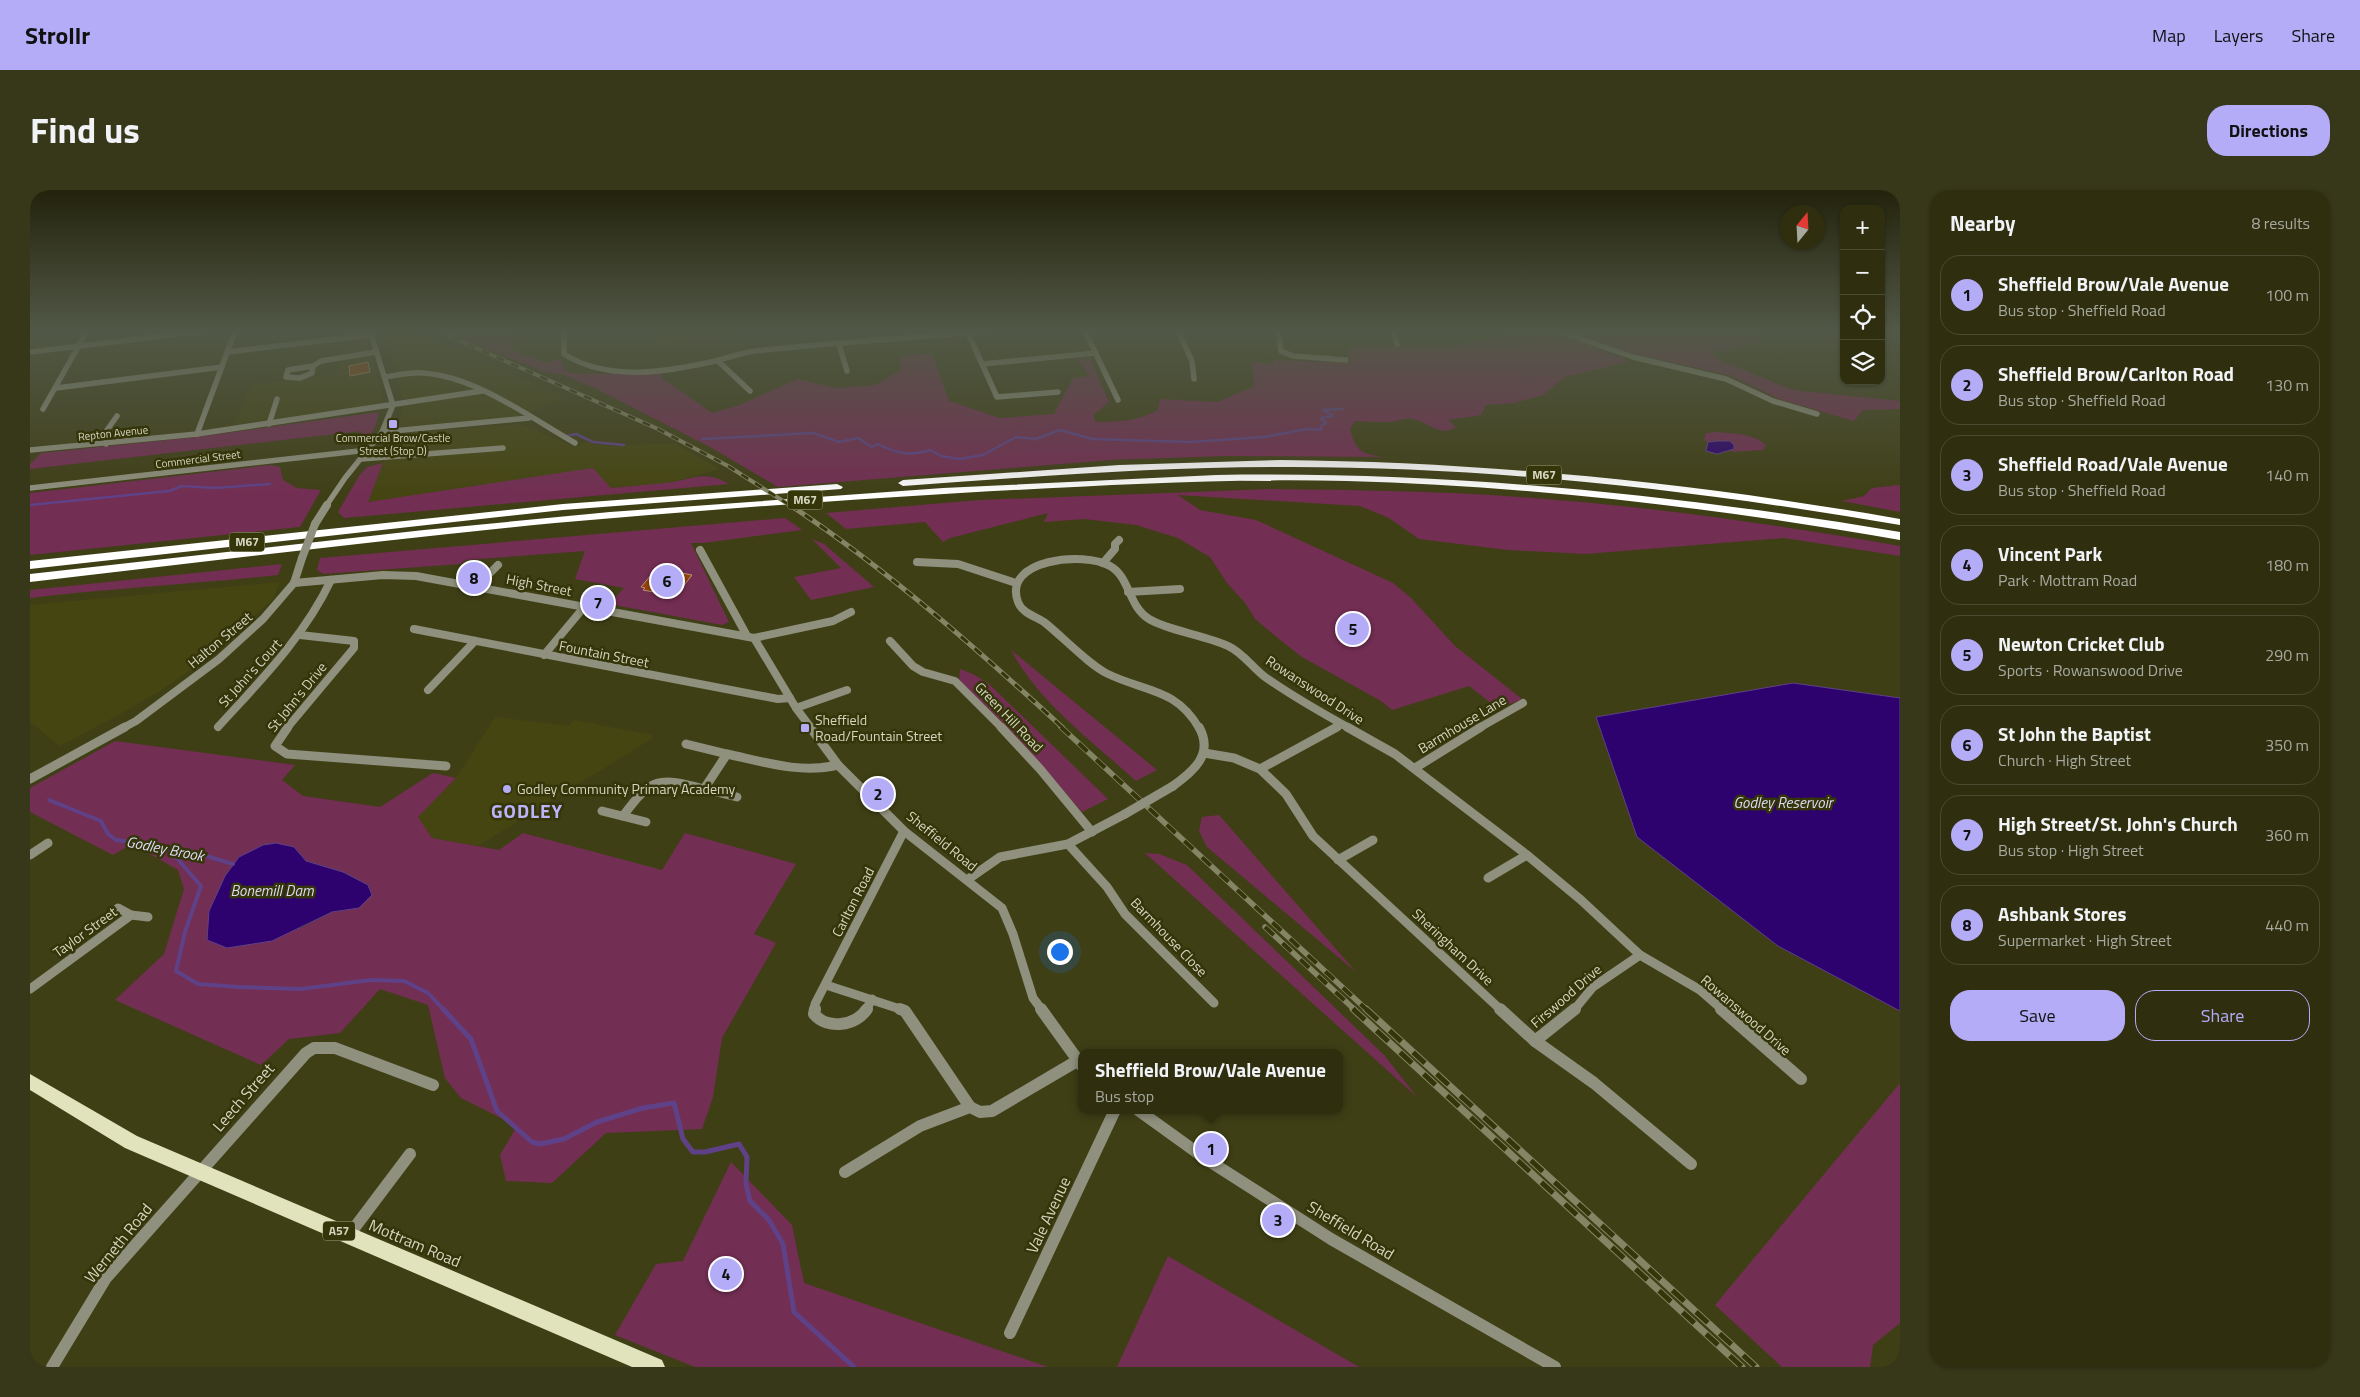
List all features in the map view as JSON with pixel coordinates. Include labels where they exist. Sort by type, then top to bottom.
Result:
[{"type":"highway","name":"M67","points":[[30,565],[563,507],[1186,466],[1334,464],[1522,472],[1676,490],[1900,522]]},
{"type":"highway","name":"M67","points":[[30,578],[558,520],[888,494],[1190,480],[1350,478],[1428,480],[1598,493],[1812,521],[1900,536]]},
{"type":"main road","name":"Mottram Road","points":[[30,1081],[131,1142],[349,1235],[623,1361],[655,1367]]},
{"type":"street","points":[[43,409],[56,388],[72,386]]},
{"type":"street","points":[[197,434],[215,386]]},
{"type":"street","points":[[387,386],[393,405]]},
{"type":"street","points":[[466,386],[482,391],[575,443]]},
{"type":"street","points":[[745,386],[750,391]]},
{"type":"street","points":[[992,386],[997,397],[1058,392]]},
{"type":"street","points":[[1111,386],[1118,400]]},
{"type":"street","points":[[1741,386],[1773,401],[1817,414]]},
{"type":"street","name":"Repton Avenue","points":[[30,450],[197,434],[482,391]]},
{"type":"street","points":[[269,424],[277,400]]},
{"type":"street","name":"Halton Street","points":[[30,779],[136,721],[204,670],[263,619],[294,584],[315,524],[345,478],[382,432],[393,405]]},
{"type":"street","points":[[106,444],[107,430],[117,416]]},
{"type":"street","points":[[382,432],[530,418]]},
{"type":"street","points":[[361,459],[503,448]]},
{"type":"street","name":"Commercial Street","points":[[30,488],[368,450]]},
{"type":"street","points":[[1103,563],[1115,549],[1115,544],[1118,540]]},
{"type":"street","name":"Sheffield Road","points":[[700,550],[751,637],[796,708],[838,765],[869,798],[904,830],[1002,908],[1013,934],[1033,998],[1078,1060]]},
{"type":"street","name":"Rowanswood Drive","points":[[1016,583],[1030,570],[1050,561],[1080,558],[1103,563],[1121,575],[1133,604],[1148,619],[1229,646],[1264,676],[1340,725],[1395,754],[1415,768],[1527,855],[1581,900],[1640,955],[1700,990],[1801,1079]]},
{"type":"street","points":[[916,562],[958,564],[971,570],[1016,583],[1016,598],[1025,612],[1064,638],[1107,674],[1158,690],[1182,705],[1199,726],[1204,741],[1204,753],[1193,772],[1173,786],[1068,844],[1000,857],[967,880]]},
{"type":"street","points":[[477,586],[498,565]]},
{"type":"street","name":"High Street","points":[[294,584],[383,575],[408,575],[751,637]]},
{"type":"street","name":"St John's Court","points":[[218,727],[300,635],[324,598],[331,580]]},
{"type":"street","points":[[1128,592],[1180,589]]},
{"type":"street","points":[[544,655],[585,606]]},
{"type":"street","points":[[751,637],[833,621],[851,612]]},
{"type":"street","name":"Fountain Street","points":[[414,629],[778,699],[790,698]]},
{"type":"street","name":"St John's Drive","points":[[300,635],[342,638],[354,641],[354,648],[287,728],[275,746],[287,754],[446,766]]},
{"type":"street","name":"Green Hill Road","points":[[890,641],[913,666],[922,672],[955,681],[1015,742],[1092,832]]},
{"type":"street","points":[[428,690],[476,642]]},
{"type":"street","points":[[796,708],[847,690]]},
{"type":"street","name":"Barmhouse Lane","points":[[1415,768],[1453,743],[1523,703]]},
{"type":"street","points":[[1260,769],[1285,753],[1320,739],[1340,725]]},
{"type":"street","points":[[686,744],[800,768],[828,768],[838,765]]},
{"type":"street","name":"Sheringham Drive","points":[[1204,753],[1234,758],[1260,769],[1286,794],[1313,836],[1535,1041],[1594,1082],[1691,1164]]},
{"type":"street","points":[[704,788],[727,754]]},
{"type":"street","points":[[623,816],[641,790],[655,782],[667,780],[737,797]]},
{"type":"street","points":[[602,811],[646,822]]},
{"type":"street","name":"Carlton Road","points":[[872,998],[860,1016],[834,1025],[822,1023],[814,1014],[814,1009],[904,830]]},
{"type":"street","points":[[1338,860],[1373,840]]},
{"type":"street","points":[[30,855],[48,843]]},
{"type":"street","name":"Barmhouse Close","points":[[1068,844],[1107,887],[1125,914],[1214,1003]]},
{"type":"street","points":[[1488,878],[1527,855]]},
{"type":"street","points":[[118,908],[131,915],[148,917]]},
{"type":"street","name":"Taylor Street","points":[[30,989],[131,915]]},
{"type":"street","name":"Firswood Drive","points":[[1535,1041],[1576,1008],[1594,988],[1640,955]]},
{"type":"street","points":[[826,985],[872,998],[905,1011],[970,1108],[980,1112],[992,1110],[1078,1064]]},
{"type":"street","name":"Leech Street","points":[[200,1170],[294,1064],[314,1048],[335,1048],[433,1085]]},
{"type":"street","points":[[845,1172],[920,1126],[970,1108]]},
{"type":"street","name":"Vale Avenue","points":[[1010,1333],[1113,1114]]},
{"type":"street","name":"Sheffield Road","points":[[1144,1114],[1206,1159],[1331,1239],[1555,1367]]},
{"type":"street","points":[[349,1235],[410,1154]]},
{"type":"street","name":"Werneth Road","points":[[52,1367],[106,1278],[200,1170]]},
{"type":"shaded area","points":[[251,386],[380,386],[385,404],[235,424]]},
{"type":"shaded area","points":[[399,386],[540,386],[565,397],[515,418],[399,427],[403,401]]},
{"type":"shaded area","points":[[590,386],[673,386],[712,413],[737,406],[782,386],[826,386],[835,388],[863,386],[944,386],[949,401],[1000,418],[1054,414],[1069,386],[1102,386],[1109,402],[1093,415],[1096,422],[1120,421],[1143,417],[1158,410],[1160,399],[1218,402],[1254,386],[1554,386],[1543,395],[1514,403],[1486,405],[1481,415],[1448,420],[1456,427],[1445,431],[1410,419],[1390,422],[1355,421],[1350,429],[1357,447],[1369,454],[1383,457],[1226,456],[1110,460],[778,487],[710,447]]},
{"type":"shaded area","points":[[1752,386],[1783,386],[1793,390],[1900,401],[1900,409],[1863,410],[1854,421],[1779,399]]},
{"type":"shaded area","points":[[379,412],[373,430],[359,445],[361,431],[30,469],[30,464],[41,453],[197,437]]},
{"type":"shaded area","points":[[520,424],[575,447],[585,442],[606,446],[674,443],[720,469],[668,483],[610,488],[598,475],[367,502],[395,434]]},
{"type":"shaded area","points":[[1718,432],[1750,436],[1766,445],[1763,450],[1731,452],[1734,449],[1717,441],[1708,442],[1704,440],[1706,433]]},
{"type":"shaded area","points":[[383,463],[368,502],[593,468],[611,488],[665,483],[705,476],[729,484],[344,518],[338,512],[359,476],[367,467]]},
{"type":"shaded area","points":[[270,465],[280,467],[283,480],[297,488],[321,490],[300,527],[30,555],[30,493]]},
{"type":"shaded area","points":[[1900,485],[1900,512],[1842,501],[1864,496],[1872,488]]},
{"type":"shaded area","points":[[1270,489],[1467,494],[1624,506],[1763,524],[1900,546],[1900,556],[1784,538],[1585,554],[1508,550],[1419,539],[1389,518],[1360,506],[1178,495],[1200,510],[1256,520],[1393,583],[1411,598],[1455,646],[1522,699],[1505,706],[1496,707],[1469,686],[1392,710],[1381,701],[1302,657],[1279,639],[1255,619],[1246,604],[1227,583],[1210,557],[1178,538],[1136,525],[1084,519],[1044,522],[1048,513],[950,538],[943,542],[925,522],[846,529],[826,513],[980,500]]},
{"type":"shaded area","points":[[785,518],[802,530],[691,543],[729,622],[722,625],[609,604],[624,588],[575,579],[585,551],[466,560],[460,564],[323,574],[317,570],[320,558]]},
{"type":"shaded area","points":[[812,539],[824,544],[874,587],[811,600],[794,577],[841,568]]},
{"type":"shaded area","points":[[282,564],[278,575],[30,598],[30,590]]},
{"type":"shaded area","points":[[280,582],[273,599],[210,656],[163,689],[124,712],[60,746],[30,722],[30,605]]},
{"type":"shaded area","points":[[1011,650],[1157,770],[1136,781],[1084,736],[1051,704],[1036,687]]},
{"type":"shaded area","points":[[960,669],[973,674],[989,684],[1108,799],[1082,812],[1014,734],[959,680]]},
{"type":"shaded area","name":"Godley Community Primary Academy","points":[[495,717],[569,726],[574,720],[651,735],[653,738],[478,846],[431,838],[418,817],[456,778]]},
{"type":"shaded area","points":[[115,741],[295,765],[282,780],[303,796],[380,807],[433,773],[456,778],[418,817],[432,838],[499,850],[523,833],[662,870],[685,833],[796,864],[754,934],[776,943],[722,1038],[713,1097],[702,1129],[606,1133],[552,1183],[506,1181],[500,1155],[517,1126],[461,1098],[445,1078],[428,1005],[380,989],[340,1033],[289,1039],[261,1065],[115,1000],[164,954],[184,889],[178,870],[132,844],[113,855],[30,812],[30,788]],"holes":[[[294,847],[306,861],[343,872],[368,885],[359,908],[332,912],[301,928]]]},
{"type":"shaded area","points":[[1219,815],[1356,972],[1207,847],[1199,831],[1202,817]]},
{"type":"shaded area","points":[[1145,853],[1159,854],[1187,865],[1384,1055],[1417,1097]]},
{"type":"shaded area","points":[[1900,1083],[1900,1323],[1873,1345],[1870,1367],[1782,1367],[1715,1305]]},
{"type":"shaded area","points":[[731,1162],[792,1225],[804,1283],[1048,1367],[695,1367],[615,1335],[656,1264],[683,1261]]},
{"type":"shaded area","points":[[1168,1256],[1359,1367],[1117,1367]]},
{"type":"water","points":[[1730,441],[1734,445],[1734,449],[1717,454],[1706,451],[1708,442]]},
{"type":"water","name":"Godley Reservoir","points":[[1793,683],[1900,698],[1900,1011],[1778,946],[1637,837],[1596,717]]},
{"type":"water","name":"Bonemill Dam","points":[[276,843],[294,847],[306,861],[343,872],[368,885],[372,895],[359,908],[332,912],[272,941],[227,948],[207,940],[209,911],[225,876],[239,857],[263,845]]},
{"type":"building","points":[[657,568],[692,575],[678,593],[673,592],[670,595],[643,590],[645,588],[641,587]]},
{"type":"waterway","points":[[702,439],[813,433],[839,442],[858,438],[872,447],[878,444],[897,452],[910,454],[930,450],[941,456],[960,459],[983,455],[1016,437],[1036,439],[1060,430],[1093,439],[1189,442],[1264,437],[1307,429],[1321,430],[1321,426],[1326,423],[1321,418],[1333,416],[1323,410],[1343,409]]},
{"type":"waterway","points":[[566,436],[576,434],[593,442],[624,445]]},
{"type":"waterway","points":[[30,505],[169,491],[182,486],[215,488],[270,484]]},
{"type":"waterway","name":"Godley Brook","points":[[49,800],[101,821],[108,834],[116,840],[190,851],[233,864]]},
{"type":"waterway","points":[[168,848],[201,886],[185,932],[176,971],[198,984],[301,989],[371,980],[404,981],[428,993],[444,1010]]},
{"type":"waterway","points":[[443,1009],[471,1039],[497,1111],[532,1142],[540,1144],[564,1139],[597,1122],[643,1108],[674,1103],[683,1139],[693,1152],[705,1152],[739,1144],[747,1157],[746,1184],[750,1201],[769,1220],[783,1244],[794,1312],[854,1367]]},
{"type":"railway","points":[[561,386],[658,429],[728,466],[791,506]]},
{"type":"railway","points":[[790,505],[897,583],[1063,728]]},
{"type":"railway","points":[[1061,727],[1367,1010]]},
{"type":"railway","points":[[1265,927],[1355,1010]]},
{"type":"railway","points":[[1353,1009],[1742,1367]]},
{"type":"railway","points":[[1366,1009],[1756,1367]]},
{"type":"place","name":"Commercial Brow/Castle Street (Stop D)","points":[[393,424]]},
{"type":"place","name":"Ashbank Stores","points":[[474,578]]},
{"type":"place","name":"St John the Baptist","points":[[667,581]]},
{"type":"place","name":"High Street/St. John's Church","points":[[598,603]]},
{"type":"place","name":"Newton Cricket Club","points":[[1353,629]]},
{"type":"place","name":"Sheffield Road/Fountain Street","points":[[805,728]]},
{"type":"place","name":"Godley Community Primary Academy","points":[[507,789]]},
{"type":"place","name":"Sheffield Brow/Carlton Road","points":[[878,794]]},
{"type":"place","name":"Sheffield Brow/Vale Avenue","points":[[1211,1149]]},
{"type":"place","name":"Sheffield Road/Vale Avenue","points":[[1278,1220]]},
{"type":"place","name":"Vincent Park","points":[[726,1274]]},
{"type":"district","name":"GODLEY","points":[[527,811]]}]
